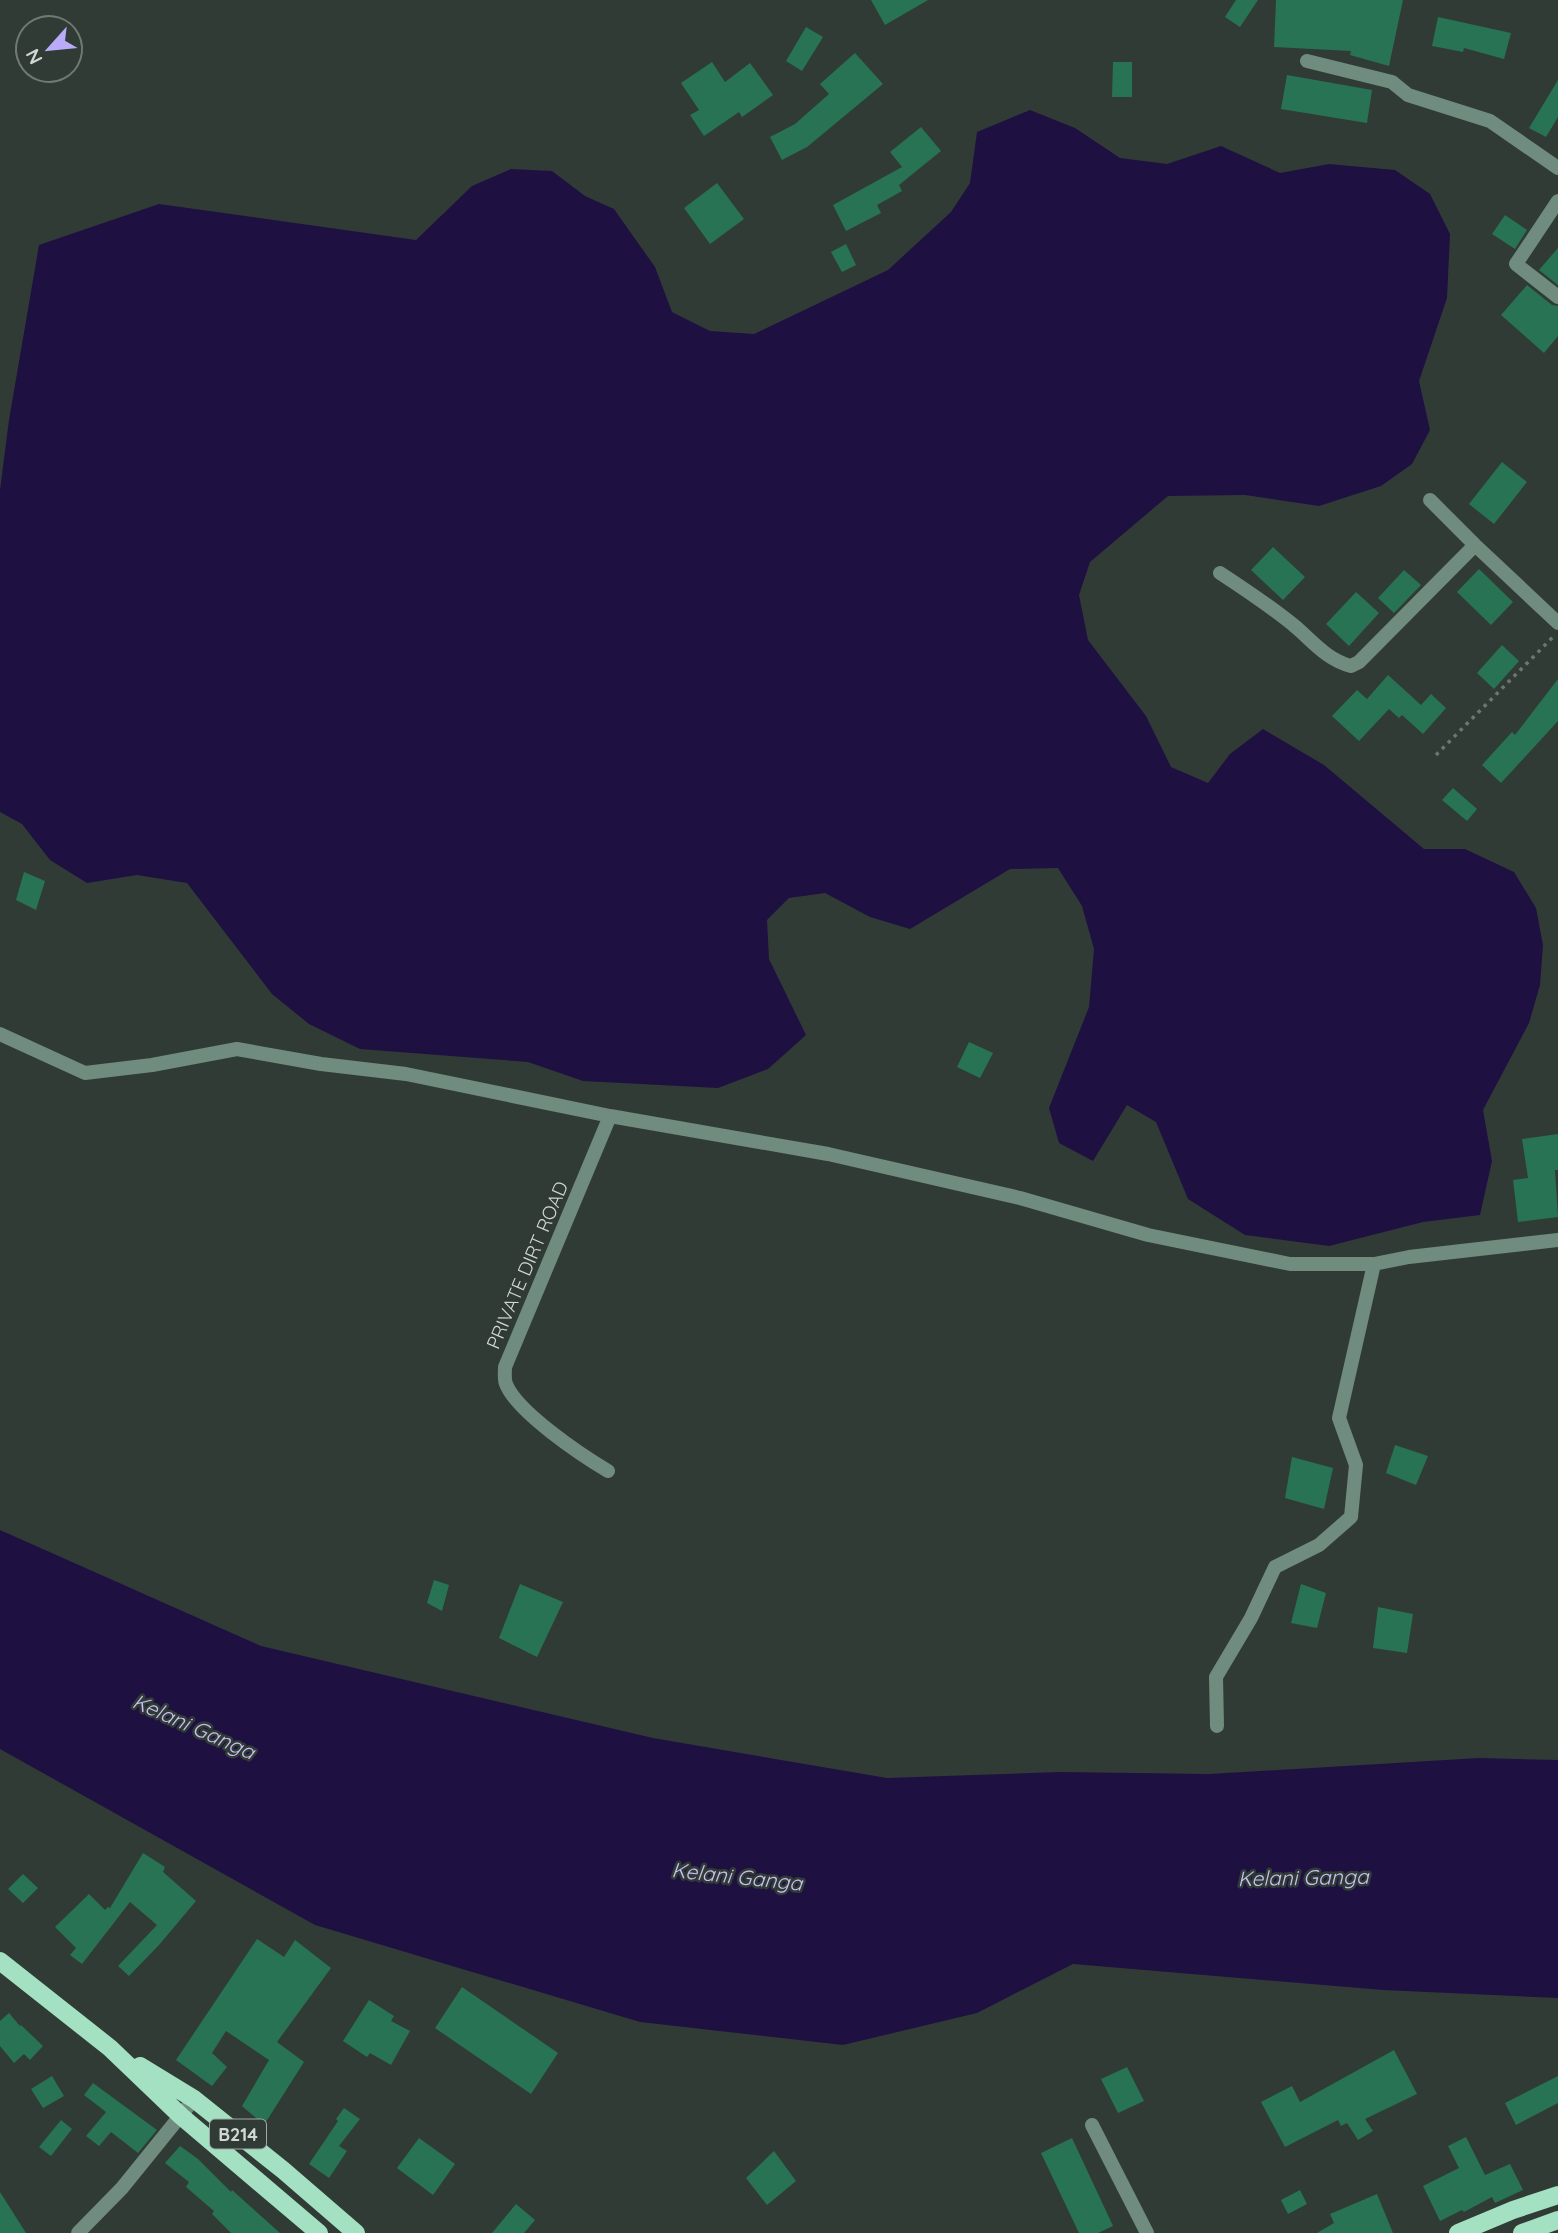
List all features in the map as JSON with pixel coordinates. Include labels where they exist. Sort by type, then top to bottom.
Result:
[{"type":"main road","name":"B214","points":[[0,1961],[110,2048],[181,2116],[319,2233]]},
{"type":"main road","name":"B214","points":[[110,2048],[194,2099],[356,2233]]},
{"type":"main road","points":[[1458,2233],[1558,2195]]},
{"type":"main road","points":[[1522,2233],[1558,2220]]},
{"type":"street","points":[[1307,61],[1392,82],[1408,95],[1490,121],[1558,168]]},
{"type":"street","points":[[1558,201],[1516,264],[1558,297]]},
{"type":"street","points":[[1430,499],[1558,623]]},
{"type":"street","points":[[1220,573],[1296,628],[1327,656],[1351,666],[1359,662],[1475,545]]},
{"type":"street","points":[[0,1034],[85,1073],[152,1065],[237,1049],[321,1064],[406,1074],[610,1116],[828,1154],[1020,1198],[1148,1235],[1290,1264],[1374,1264],[1409,1257],[1558,1240]]},
{"type":"street","name":"PRIVATE DIRT ROAD","points":[[608,1471],[575,1451],[518,1402],[506,1383],[505,1367],[610,1116]]},
{"type":"street","points":[[1217,1726],[1216,1677],[1251,1618],[1275,1567],[1319,1545],[1351,1517],[1356,1465],[1339,1418],[1374,1264]]},
{"type":"street","points":[[78,2233],[122,2188],[194,2099]]},
{"type":"street","points":[[1092,2125],[1147,2233]]},
{"type":"path","points":[[1436,755],[1558,631]]},
{"type":"water","points":[[1030,110],[1075,128],[1120,158],[1167,164],[1221,146],[1280,173],[1329,164],[1395,170],[1430,194],[1450,234],[1447,298],[1419,381],[1430,430],[1412,464],[1381,486],[1319,506],[1245,495],[1168,496],[1090,562],[1079,595],[1088,640],[1146,716],[1171,767],[1208,783],[1230,754],[1263,729],[1324,765],[1424,849],[1465,849],[1514,872],[1536,908],[1543,945],[1540,985],[1529,1023],[1483,1110],[1492,1161],[1480,1215],[1423,1222],[1329,1246],[1245,1235],[1188,1199],[1156,1122],[1127,1105],[1093,1161],[1059,1143],[1049,1108],[1089,1007],[1094,949],[1082,906],[1058,868],[1010,869],[910,929],[870,917],[825,893],[789,898],[767,920],[769,959],[806,1035],[768,1069],[718,1088],[583,1081],[528,1062],[360,1049],[309,1024],[272,994],[187,883],[137,875],[87,883],[50,860],[22,824],[0,812],[0,490],[9,420],[39,245],[159,204],[416,240],[472,186],[511,169],[552,171],[585,196],[614,209],[655,267],[672,312],[710,331],[754,334],[888,270],[951,212],[970,183],[977,132]]},
{"type":"water","name":"Kelani Ganga","points":[[0,1530],[261,1646],[653,1738],[887,1778],[1060,1772],[1209,1774],[1479,1758],[1558,1760],[1558,1998],[1383,1990],[1073,1964],[977,2013],[843,2045],[640,2022],[315,1925],[0,1749]]},
{"type":"building","points":[[871,0],[928,0],[885,25]]},
{"type":"building","points":[[1236,0],[1258,0],[1240,27],[1225,17]]},
{"type":"building","points":[[1276,0],[1403,0],[1389,66],[1350,55],[1351,51],[1274,47]]},
{"type":"building","points":[[1438,17],[1511,33],[1504,59],[1464,48],[1463,52],[1432,46]]},
{"type":"building","points":[[806,27],[823,37],[802,71],[786,61]]},
{"type":"building","points":[[855,53],[883,84],[807,147],[782,160],[770,137],[795,124],[829,94],[820,84]]},
{"type":"building","points":[[712,62],[725,82],[750,63],[773,95],[742,117],[739,112],[704,136],[690,115],[699,110],[681,83]]},
{"type":"building","points":[[1113,62],[1132,62],[1132,97],[1112,97]]},
{"type":"building","points":[[1287,75],[1372,90],[1367,123],[1281,109]]},
{"type":"building","points":[[1558,80],[1558,117],[1546,137],[1529,128]]},
{"type":"building","points":[[921,127],[941,151],[899,185],[902,191],[877,205],[881,213],[846,231],[833,205],[902,167],[890,152]]},
{"type":"building","points":[[717,183],[744,219],[710,244],[684,208]]},
{"type":"building","points":[[1505,215],[1527,230],[1515,249],[1492,234]]},
{"type":"building","points":[[846,244],[856,265],[842,272],[831,252]]},
{"type":"building","points":[[1558,248],[1558,285],[1539,270]]},
{"type":"building","points":[[1527,285],[1552,305],[1558,306],[1558,336],[1544,353],[1501,315]]},
{"type":"building","points":[[1502,462],[1527,482],[1494,524],[1469,504]]},
{"type":"building","points":[[1273,547],[1305,577],[1283,600],[1251,570]]},
{"type":"building","points":[[1479,569],[1513,602],[1491,625],[1457,592]]},
{"type":"building","points":[[1404,570],[1421,585],[1394,613],[1378,598]]},
{"type":"building","points":[[1356,592],[1379,613],[1349,646],[1326,624]]},
{"type":"building","points":[[1502,645],[1519,661],[1494,689],[1477,673]]},
{"type":"building","points":[[1388,675],[1421,705],[1431,694],[1446,708],[1423,734],[1402,715],[1399,718],[1389,709],[1359,741],[1332,716],[1357,690],[1367,699]]},
{"type":"building","points":[[1558,679],[1558,721],[1501,783],[1482,765],[1512,732],[1515,735]]},
{"type":"building","points":[[1453,788],[1477,809],[1467,821],[1442,800]]},
{"type":"building","points":[[24,872],[45,881],[36,910],[16,900]]},
{"type":"building","points":[[969,1042],[993,1053],[980,1078],[957,1067]]},
{"type":"building","points":[[1558,1134],[1558,1170],[1555,1170],[1558,1217],[1518,1222],[1513,1180],[1528,1178],[1522,1139]]},
{"type":"building","points":[[1395,1445],[1428,1456],[1416,1485],[1386,1473]]},
{"type":"building","points":[[1292,1457],[1333,1468],[1324,1509],[1285,1498]]},
{"type":"building","points":[[434,1580],[449,1585],[442,1611],[427,1603]]},
{"type":"building","points":[[520,1584],[563,1602],[537,1657],[499,1638]]},
{"type":"building","points":[[1301,1584],[1326,1593],[1317,1628],[1291,1623]]},
{"type":"building","points":[[1378,1607],[1413,1614],[1407,1653],[1373,1648]]},
{"type":"building","points":[[143,1853],[165,1867],[163,1872],[196,1901],[129,1976],[118,1966],[157,1925],[130,1902],[82,1964],[70,1955],[76,1948],[55,1927],[89,1894],[105,1910],[110,1908]]},
{"type":"building","points":[[23,1874],[38,1888],[23,1903],[8,1889]]},
{"type":"building","points":[[257,1939],[284,1957],[295,1940],[331,1968],[277,2042],[304,2062],[264,2125],[242,2106],[269,2060],[226,2031],[212,2053],[227,2067],[212,2086],[176,2060]]},
{"type":"building","points":[[462,1987],[558,2053],[531,2094],[435,2028]]},
{"type":"building","points":[[369,2000],[394,2016],[391,2021],[410,2031],[391,2065],[370,2053],[367,2057],[343,2041]]},
{"type":"building","points":[[9,2013],[43,2046],[30,2060],[24,2054],[14,2063],[0,2046],[0,2021]]},
{"type":"building","points":[[1394,2050],[1417,2094],[1365,2119],[1373,2131],[1358,2140],[1347,2123],[1341,2126],[1338,2120],[1285,2147],[1261,2102],[1292,2086],[1300,2102]]},
{"type":"building","points":[[1127,2067],[1144,2101],[1118,2113],[1101,2079]]},
{"type":"building","points":[[52,2076],[64,2096],[43,2108],[31,2089]]},
{"type":"building","points":[[1558,2076],[1558,2103],[1516,2125],[1505,2103]]},
{"type":"building","points":[[93,2083],[157,2130],[138,2153],[111,2132],[99,2146],[86,2136],[106,2112],[84,2095]]},
{"type":"building","points":[[344,2108],[360,2119],[339,2146],[347,2151],[329,2178],[309,2164]]},
{"type":"building","points":[[61,2120],[72,2129],[51,2156],[39,2147]]},
{"type":"building","points":[[1466,2137],[1485,2175],[1510,2164],[1523,2190],[1495,2203],[1492,2197],[1440,2221],[1423,2186],[1459,2168],[1448,2146]]},
{"type":"building","points":[[419,2138],[455,2164],[433,2195],[397,2168]]},
{"type":"building","points":[[1072,2138],[1113,2226],[1098,2233],[1079,2233],[1041,2153]]},
{"type":"building","points":[[180,2146],[280,2233],[231,2233],[212,2214],[214,2211],[186,2187],[189,2182],[165,2163]]},
{"type":"building","points":[[774,2151],[796,2181],[767,2205],[746,2178]]},
{"type":"building","points":[[1300,2190],[1307,2204],[1288,2214],[1281,2200]]},
{"type":"building","points":[[0,2192],[26,2233],[0,2233]]},
{"type":"building","points":[[1377,2194],[1393,2233],[1317,2233],[1334,2223],[1330,2214]]},
{"type":"building","points":[[516,2204],[535,2220],[524,2233],[492,2233]]}]
